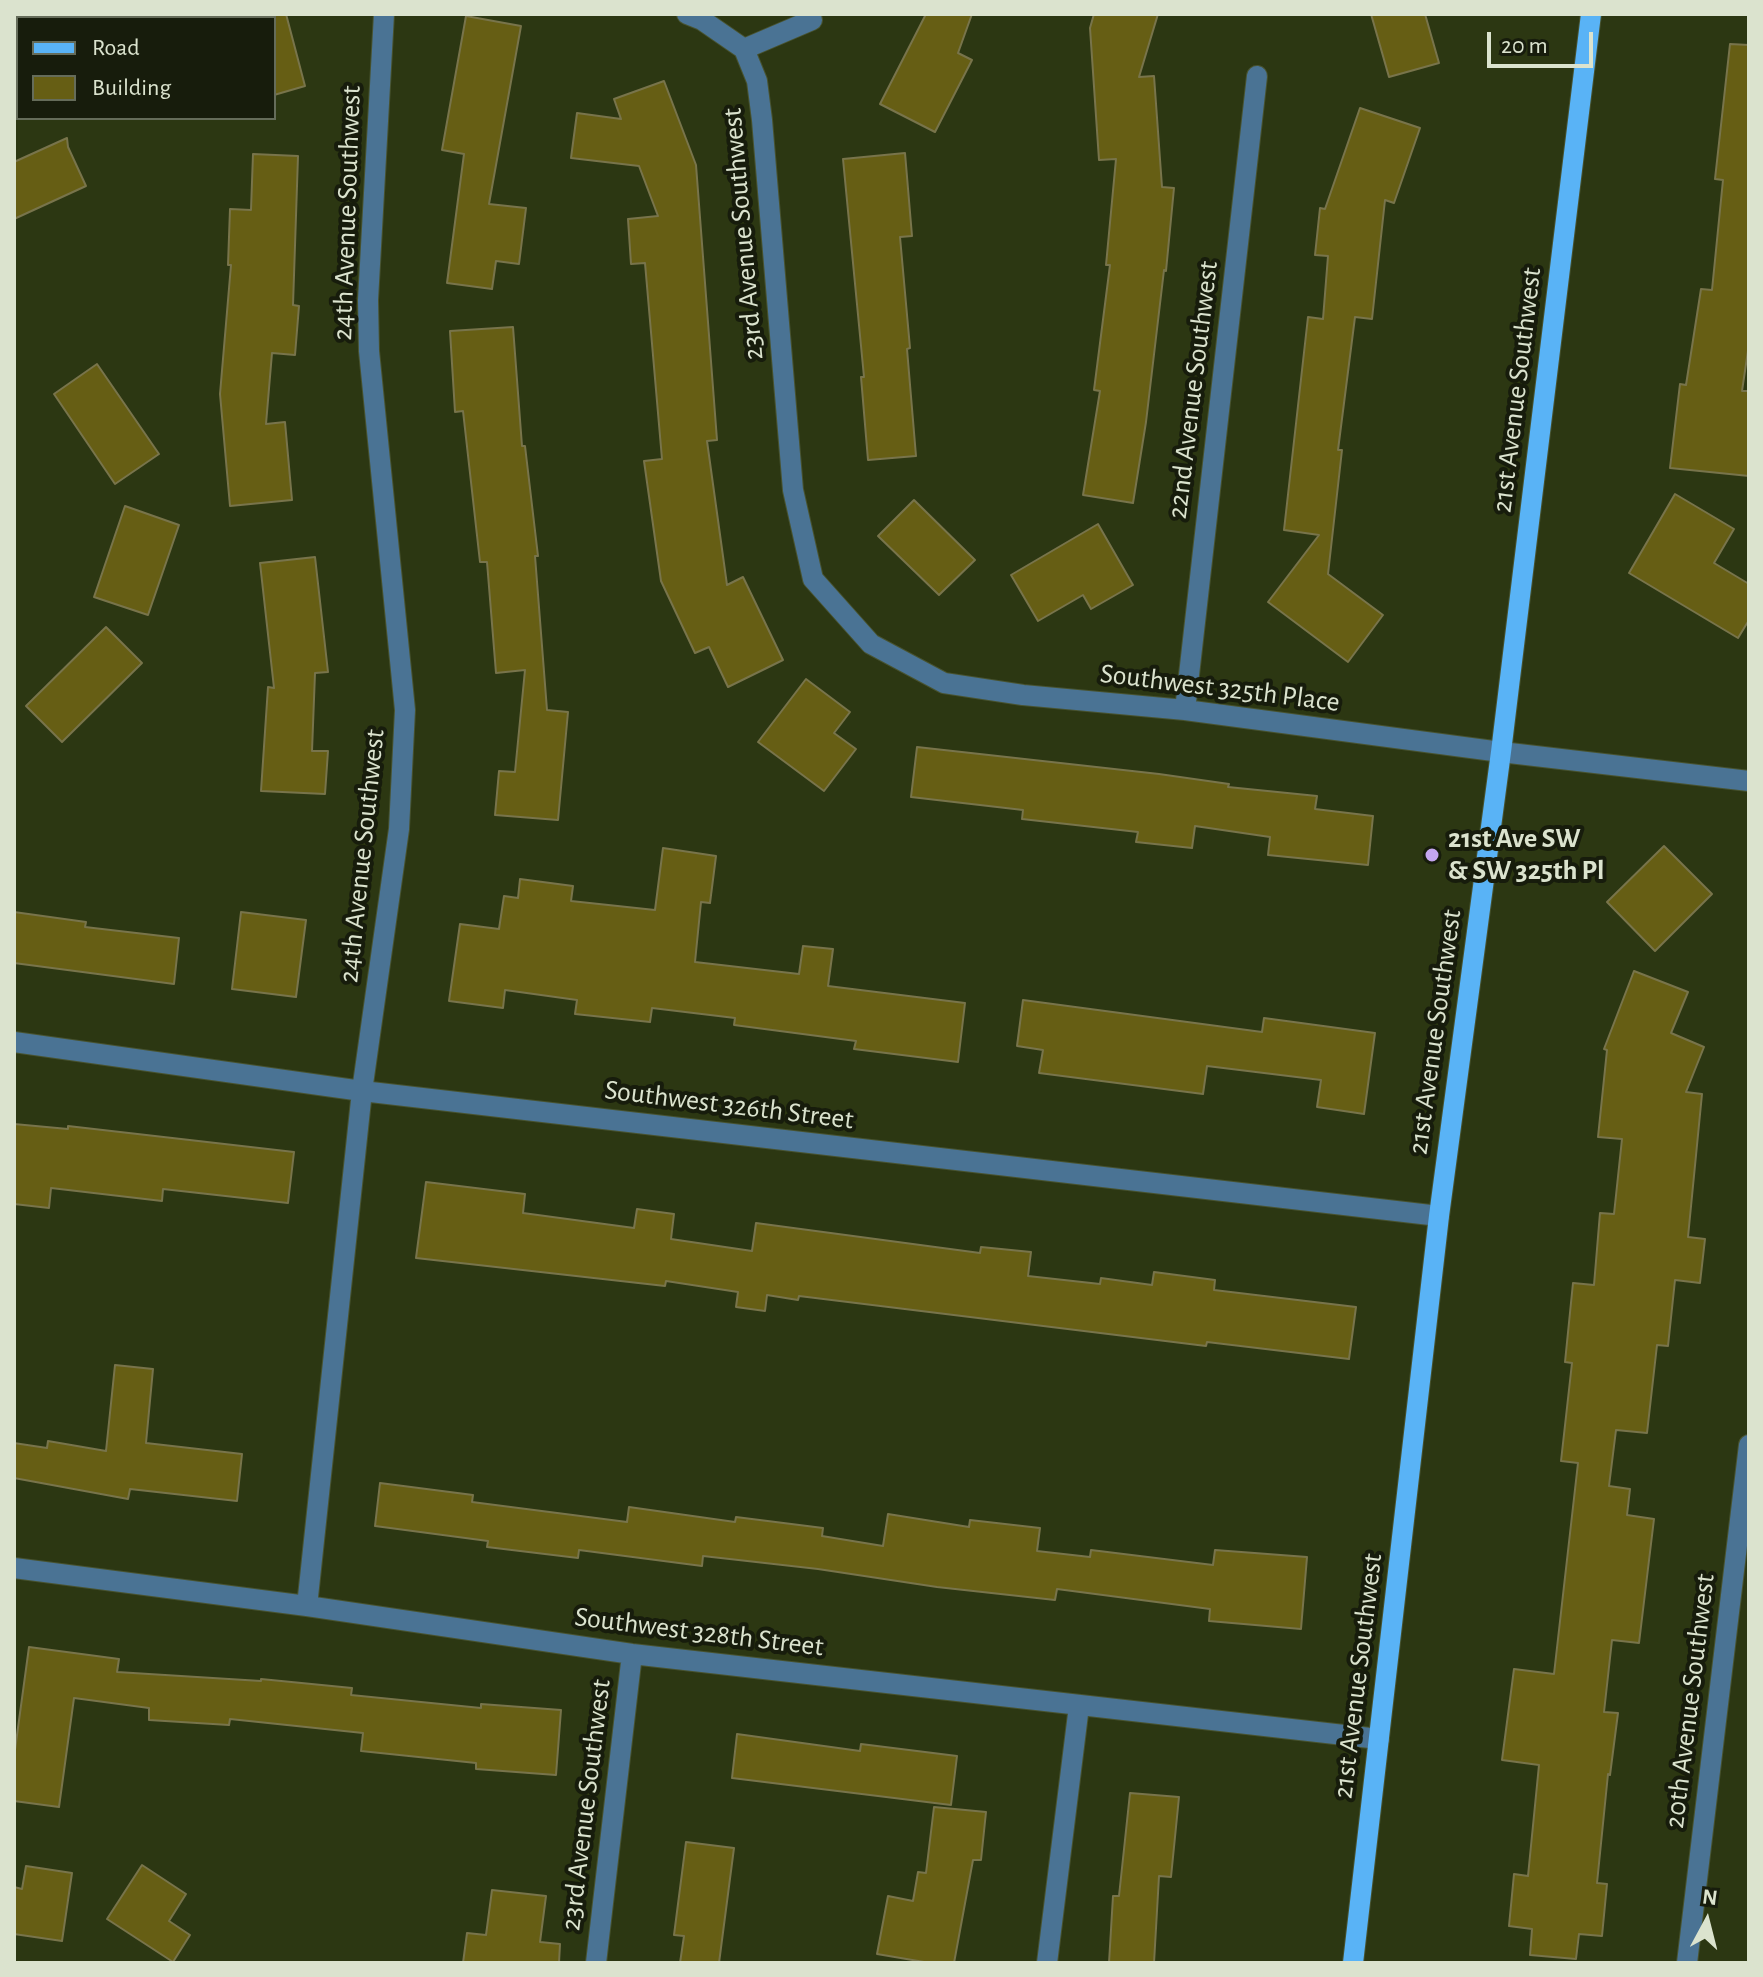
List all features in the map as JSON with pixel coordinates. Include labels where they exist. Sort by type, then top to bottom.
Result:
[{"type":"main road","name":"21st Avenue Southwest","points":[[1353,1963],[1439,1216],[1501,752],[1591,14]]},
{"type":"street","name":"24th Avenue Southwest","points":[[307,1606],[362,1091],[399,829],[405,710],[369,351],[368,300],[384,14]]},
{"type":"street","points":[[687,14],[702,20],[744,49],[812,20]]},
{"type":"street","name":"23rd Avenue Southwest","points":[[744,49],[757,81],[762,120],[793,490]]},
{"type":"street","name":"22nd Avenue Southwest","points":[[1185,710],[1257,76]]},
{"type":"street","name":"Southwest 325th Place","points":[[793,490],[813,579],[871,644],[944,683],[1749,781]]},
{"type":"street","name":"Southwest 326th Street","points":[[14,1042],[362,1091],[1439,1216]]},
{"type":"street","name":"20th Avenue Southwest","points":[[1687,1963],[1749,1445]]},
{"type":"street","name":"Southwest 328th Street","points":[[14,1568],[307,1606],[632,1654],[1379,1739]]},
{"type":"street","name":"23rd Avenue Southwest","points":[[596,1963],[632,1654]]},
{"type":"street","points":[[1047,1963],[1079,1706]]},
{"type":"building","points":[[286,14],[305,86],[276,94],[276,16]]},
{"type":"building","points":[[926,14],[972,14],[958,53],[972,60],[935,132],[880,104]]},
{"type":"building","points":[[1094,14],[1158,14],[1139,77],[1154,76],[1162,187],[1174,188],[1166,271],[1133,503],[1083,495],[1100,391],[1094,390],[1110,265],[1106,265],[1116,159],[1099,160],[1090,28]]},
{"type":"building","points":[[1371,14],[1425,14],[1439,63],[1389,77]]},
{"type":"building","points":[[466,16],[521,26],[489,204],[526,208],[519,264],[496,261],[492,289],[447,283],[464,154],[442,150]]},
{"type":"building","points":[[1730,44],[1749,45],[1749,344],[1742,391],[1749,391],[1749,476],[1670,468],[1680,384],[1686,385],[1701,289],[1712,290],[1723,180],[1715,179]]},
{"type":"building","points":[[664,81],[696,165],[717,440],[707,441],[727,585],[743,577],[783,660],[728,687],[709,647],[695,653],[661,581],[644,461],[662,459],[645,263],[631,264],[628,219],[658,216],[639,166],[571,158],[577,113],[621,119],[614,99]]},
{"type":"building","points":[[1360,108],[1420,128],[1394,203],[1385,200],[1372,319],[1355,317],[1338,450],[1342,450],[1328,574],[1383,615],[1348,662],[1268,602],[1319,535],[1284,530],[1308,317],[1323,319],[1328,256],[1315,255],[1320,208],[1325,209]]},
{"type":"building","points":[[67,138],[86,186],[14,219],[14,162]]},
{"type":"building","points":[[905,153],[912,236],[900,237],[916,456],[868,460],[861,377],[864,377],[843,159]]},
{"type":"building","points":[[253,154],[298,156],[293,305],[299,306],[295,355],[272,353],[266,424],[285,422],[292,500],[230,506],[220,394],[231,265],[228,265],[230,209],[251,210]]},
{"type":"building","points":[[513,327],[522,446],[525,446],[538,556],[535,556],[547,710],[568,712],[558,820],[495,815],[499,771],[515,772],[525,670],[496,673],[487,562],[480,562],[463,411],[455,412],[450,331]]},
{"type":"building","points":[[97,364],[159,454],[115,484],[54,394]]},
{"type":"building","points":[[1675,494],[1734,529],[1714,563],[1749,584],[1749,620],[1738,638],[1629,573]]},
{"type":"building","points":[[914,500],[975,560],[939,595],[878,536]]},
{"type":"building","points":[[125,506],[179,525],[148,615],[94,597]]},
{"type":"building","points":[[1098,524],[1133,585],[1091,609],[1083,595],[1038,621],[1011,575]]},
{"type":"building","points":[[315,557],[328,672],[315,673],[312,751],[328,751],[325,794],[261,791],[268,687],[274,688],[260,563]]},
{"type":"building","points":[[106,627],[142,663],[62,742],[26,706]]},
{"type":"building","points":[[806,679],[850,712],[834,733],[856,749],[824,791],[758,742]]},
{"type":"building","points":[[917,747],[1159,774],[1229,784],[1228,787],[1317,796],[1315,809],[1373,816],[1368,865],[1268,855],[1270,837],[1195,826],[1192,848],[1136,842],[1138,832],[1022,819],[1023,810],[911,797]]},
{"type":"building","points":[[1664,846],[1712,894],[1655,951],[1607,902]]},
{"type":"building","points":[[663,848],[716,856],[710,903],[701,902],[695,962],[799,974],[803,946],[833,949],[828,986],[965,1003],[958,1062],[854,1049],[856,1041],[734,1025],[735,1018],[652,1008],[650,1022],[575,1014],[577,1000],[505,990],[503,1008],[449,1001],[460,924],[499,929],[504,896],[518,898],[520,879],[573,886],[571,901],[655,910]]},
{"type":"building","points":[[14,912],[86,922],[85,927],[179,938],[174,984],[14,963]]},
{"type":"building","points":[[241,912],[306,920],[296,997],[232,989]]},
{"type":"building","points":[[1634,971],[1688,992],[1671,1033],[1704,1047],[1686,1092],[1702,1094],[1688,1237],[1705,1239],[1700,1283],[1675,1280],[1668,1346],[1657,1345],[1647,1433],[1616,1430],[1609,1486],[1630,1489],[1627,1515],[1654,1519],[1639,1643],[1612,1640],[1604,1712],[1618,1713],[1608,1774],[1597,1883],[1607,1884],[1602,1936],[1579,1934],[1576,1959],[1530,1955],[1532,1929],[1509,1926],[1514,1874],[1528,1876],[1539,1765],[1502,1760],[1514,1669],[1554,1674],[1578,1463],[1561,1461],[1572,1363],[1565,1362],[1573,1283],[1594,1285],[1600,1213],[1614,1214],[1622,1139],[1598,1137],[1607,1050],[1604,1049]]},
{"type":"building","points":[[1023,1000],[1262,1032],[1264,1018],[1375,1033],[1364,1114],[1317,1107],[1321,1080],[1207,1066],[1203,1094],[1039,1073],[1043,1050],[1017,1046]]},
{"type":"building","points":[[14,1124],[68,1129],[68,1126],[294,1152],[288,1203],[163,1189],[162,1201],[51,1188],[49,1208],[14,1204]]},
{"type":"building","points":[[426,1182],[525,1194],[523,1213],[634,1228],[637,1209],[674,1214],[671,1239],[752,1251],[756,1223],[980,1253],[981,1247],[1031,1252],[1028,1276],[1100,1284],[1101,1278],[1152,1285],[1154,1272],[1215,1280],[1214,1290],[1356,1307],[1349,1359],[1207,1342],[1206,1346],[799,1296],[798,1300],[767,1295],[765,1311],[736,1307],[738,1292],[666,1281],[665,1286],[416,1258]]},
{"type":"building","points":[[115,1365],[153,1369],[146,1443],[242,1454],[237,1501],[130,1489],[128,1499],[14,1478],[14,1443],[47,1448],[48,1441],[106,1451]]},
{"type":"building","points":[[380,1483],[473,1495],[472,1502],[627,1522],[629,1507],[735,1522],[736,1517],[823,1528],[822,1536],[883,1546],[888,1514],[969,1527],[970,1520],[1040,1528],[1037,1551],[1090,1557],[1091,1550],[1213,1565],[1215,1550],[1307,1557],[1301,1629],[1209,1621],[1210,1609],[1057,1589],[1055,1600],[703,1556],[702,1566],[579,1550],[578,1558],[487,1547],[488,1541],[375,1526]]},
{"type":"building","points":[[29,1647],[119,1659],[117,1672],[261,1679],[352,1688],[351,1695],[481,1708],[481,1704],[561,1710],[556,1775],[476,1769],[476,1763],[361,1751],[363,1733],[230,1719],[229,1725],[149,1720],[149,1708],[74,1698],[59,1807],[14,1801],[14,1757]]},
{"type":"building","points":[[737,1734],[860,1751],[861,1744],[957,1756],[951,1805],[732,1778]]},
{"type":"building","points":[[1130,1793],[1179,1797],[1171,1877],[1159,1876],[1154,1963],[1109,1963],[1113,1896],[1119,1896]]},
{"type":"building","points":[[934,1807],[986,1812],[981,1860],[973,1860],[954,1963],[930,1963],[877,1954],[888,1896],[913,1901],[918,1872],[926,1873]]},
{"type":"building","points":[[686,1842],[734,1848],[719,1963],[680,1963],[684,1936],[674,1935]]},
{"type":"building","points":[[142,1865],[186,1894],[169,1921],[190,1935],[173,1962],[107,1919]]},
{"type":"building","points":[[26,1866],[72,1873],[62,1941],[14,1934],[14,1887],[22,1889]]},
{"type":"building","points":[[492,1890],[546,1896],[540,1942],[560,1944],[559,1963],[463,1963],[467,1933],[486,1935]]},
{"type":"place","name":"21st Ave SW & SW 325th Pl","points":[[1432,855]]}]
